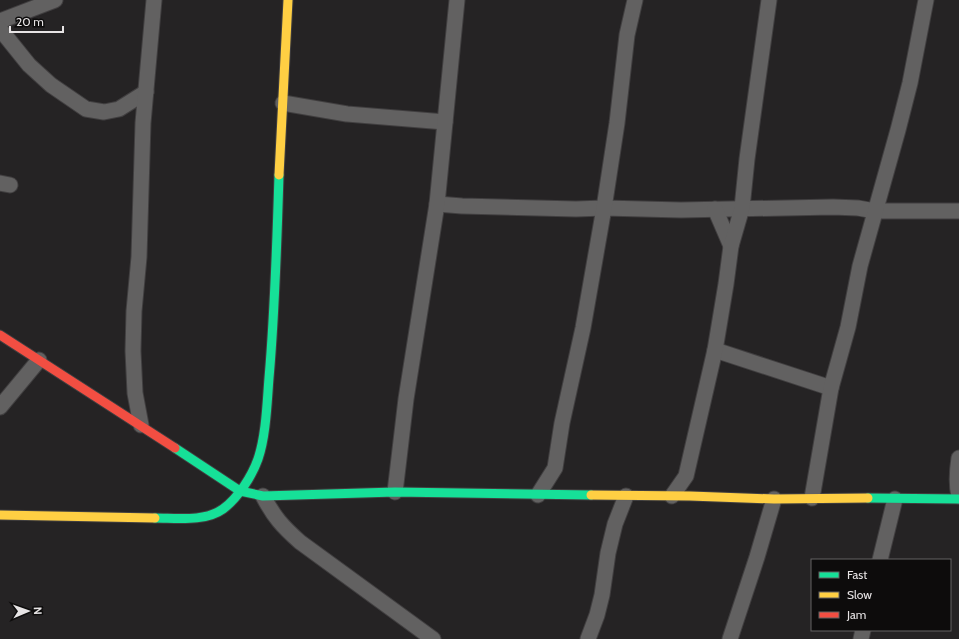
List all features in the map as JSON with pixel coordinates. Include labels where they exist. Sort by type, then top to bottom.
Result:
[{"type":"street","points":[[0,21],[55,0]]},
{"type":"street","points":[[141,425],[135,392],[133,351],[134,311],[139,257],[143,123],[154,0]]},
{"type":"street","points":[[0,516],[205,517],[226,508],[234,500],[250,477],[261,449],[271,361],[275,303],[288,0]]},
{"type":"street","points":[[395,492],[406,399],[437,204],[457,0]]},
{"type":"street","points":[[538,495],[555,468],[562,423],[583,328],[617,123],[627,35],[635,0]]},
{"type":"street","points":[[672,496],[686,476],[715,350],[731,246],[742,208],[747,159],[769,0]]},
{"type":"street","points":[[812,498],[831,388],[848,327],[860,266],[874,211],[902,117],[926,0]]},
{"type":"street","points":[[0,28],[29,65],[51,84],[86,109],[104,112],[119,109],[146,92]]},
{"type":"street","points":[[283,103],[347,114],[445,122]]},
{"type":"street","points":[[437,204],[552,209],[604,208],[681,210],[833,206],[874,211],[959,210]]},
{"type":"street","points":[[714,209],[731,246]]},
{"type":"street","points":[[0,335],[141,425],[240,491],[263,496],[395,492],[690,496],[774,499],[895,498],[959,500]]},
{"type":"street","points":[[715,350],[831,388]]},
{"type":"street","points":[[0,407],[39,360]]},
{"type":"street","points":[[959,458],[957,477],[957,489],[959,496]]},
{"type":"street","points":[[555,468],[566,495]]},
{"type":"street","points":[[686,476],[690,496]]},
{"type":"street","points":[[263,496],[272,513],[284,528],[300,542],[429,638]]},
{"type":"street","points":[[588,639],[597,615],[602,595],[608,553],[615,524],[626,496]]},
{"type":"street","points":[[880,559],[895,498]]},
{"type":"street","points":[[730,639],[774,499]]},
{"type":"traffic: fast","points":[[155,518],[199,518],[208,516],[223,509],[234,499],[244,486],[258,459],[261,450],[267,409],[276,276],[279,175]]},
{"type":"traffic: fast","points":[[175,448],[240,491],[263,496],[395,492],[591,495]]},
{"type":"traffic: fast","points":[[868,498],[959,499]]},
{"type":"traffic: slow","points":[[279,175],[288,0]]},
{"type":"traffic: slow","points":[[591,495],[774,499],[868,498]]},
{"type":"traffic: slow","points":[[0,515],[155,518]]},
{"type":"traffic: jam","points":[[0,335],[175,448]]}]
